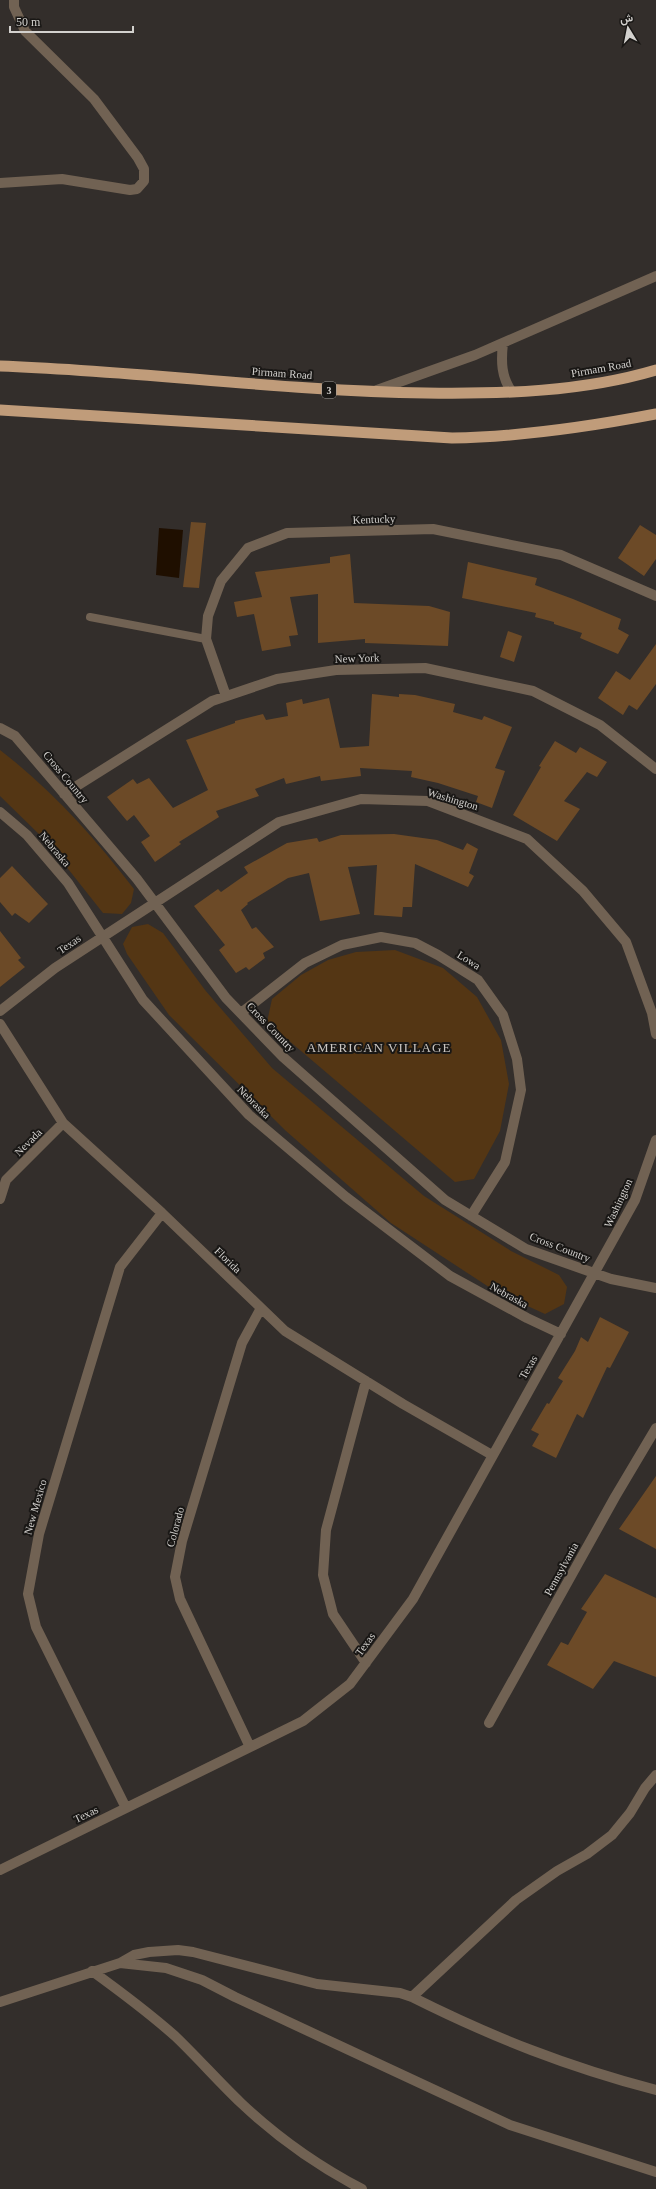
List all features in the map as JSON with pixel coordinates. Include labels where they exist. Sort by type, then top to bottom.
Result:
[{"type":"highway","name":"Pirmam Road","points":[[0,366],[372,392],[492,394],[607,382],[656,370]]},
{"type":"highway","points":[[0,410],[452,438],[498,437],[554,431],[656,414]]},
{"type":"street","points":[[0,182],[62,179],[137,189],[144,181],[144,169],[94,99],[25,31],[14,7],[14,0]]},
{"type":"street","points":[[372,392],[448,366],[656,276]]},
{"type":"street","points":[[503,343],[502,364],[504,377],[512,392]]},
{"type":"street","name":"Kentucky","points":[[226,696],[206,639],[208,616],[221,581],[248,548],[287,533],[433,529],[561,555],[656,596]]},
{"type":"street","name":"New York","points":[[64,794],[212,700],[277,679],[336,670],[426,668],[532,691],[600,725],[656,769]]},
{"type":"street","name":"Cross Country","points":[[0,728],[15,736],[64,794],[154,902],[226,998],[283,1057],[445,1200],[526,1249],[611,1279],[656,1288]]},
{"type":"street","name":"Washington","points":[[154,902],[279,822],[361,798],[428,801],[527,839],[583,891],[626,942],[652,1013],[656,1034]]},
{"type":"street","name":"Nebraska","points":[[0,812],[27,835],[68,883],[143,1000],[249,1115],[346,1197],[450,1276],[527,1318],[561,1334]]},
{"type":"street","name":"Texas","points":[[0,1011],[55,968],[154,902]]},
{"type":"street","name":"Lowa","points":[[241,1013],[305,963],[342,945],[381,937],[415,943],[438,955],[478,980],[503,1015],[517,1059],[521,1090],[505,1162],[471,1216]]},
{"type":"street","name":"Florida","points":[[0,1024],[63,1123],[162,1213],[285,1331],[366,1381],[492,1455]]},
{"type":"street","name":"Nevada","points":[[0,1199],[6,1180],[63,1123]]},
{"type":"street","name":"Washington","points":[[595,1274],[635,1200],[656,1140]]},
{"type":"street","name":"New Mexico","points":[[126,1808],[36,1627],[28,1594],[39,1534],[120,1266],[162,1213]]},
{"type":"street","name":"Texas","points":[[0,1870],[303,1721],[350,1684],[413,1599],[492,1455],[595,1274]]},
{"type":"street","name":"Colorado","points":[[250,1747],[180,1599],[175,1577],[182,1541],[242,1343],[261,1308]]},
{"type":"street","points":[[366,1381],[326,1530],[323,1575],[333,1614],[366,1663]]},
{"type":"street","name":"Pennsylvania","points":[[489,1723],[615,1497],[656,1428]]},
{"type":"street","points":[[412,1997],[516,1900],[557,1871],[587,1854],[612,1835],[630,1813],[645,1788],[656,1776]]},
{"type":"street","points":[[0,2002],[120,1963],[134,1955],[164,1950],[193,1952],[317,1984],[384,1991],[412,1997],[476,2028],[528,2050],[593,2073],[656,2090]]},
{"type":"street","points":[[120,1963],[166,1968],[202,1980],[235,1997],[510,2125],[656,2172]]},
{"type":"street","points":[[92,1971],[121,1992],[174,2036],[242,2104],[265,2124],[318,2164],[362,2189]]},
{"type":"lane","points":[[90,617],[206,639]]},
{"type":"shaded area","points":[[159,528],[183,530],[179,578],[156,575]]},
{"type":"shaded area","points":[[0,750],[37,781],[72,815],[104,851],[134,889],[131,903],[122,914],[103,913],[46,841],[0,796]]},
{"type":"shaded area","points":[[148,924],[163,933],[205,990],[272,1068],[424,1196],[511,1251],[559,1275],[567,1287],[564,1304],[545,1314],[495,1291],[391,1223],[286,1131],[169,1015],[127,954],[123,944],[132,927]]},
{"type":"shaded area","points":[[395,950],[443,968],[477,997],[501,1040],[509,1084],[500,1131],[474,1179],[455,1182],[267,1022],[272,999],[301,975],[328,960],[356,952]]},
{"type":"building","points":[[191,522],[206,523],[199,588],[183,587]]},
{"type":"building","points":[[640,525],[656,535],[656,559],[644,576],[618,558]]},
{"type":"building","points":[[350,554],[354,603],[429,606],[450,612],[448,646],[365,643],[365,639],[318,643],[318,594],[290,597],[298,635],[289,636],[291,646],[262,651],[254,614],[237,617],[234,602],[262,597],[255,572],[330,563],[330,557]]},
{"type":"building","points":[[468,562],[537,578],[535,585],[621,619],[618,629],[629,635],[618,654],[580,638],[582,633],[554,624],[554,622],[535,617],[536,613],[462,598]]},
{"type":"building","points":[[508,631],[522,636],[514,662],[500,657]]},
{"type":"building","points":[[656,644],[656,684],[637,710],[629,705],[623,715],[598,698],[616,671],[630,680]]},
{"type":"building","points":[[372,694],[399,697],[399,694],[415,695],[455,704],[453,712],[482,720],[484,716],[512,727],[495,768],[505,771],[492,808],[476,802],[478,796],[438,783],[411,777],[412,771],[360,768],[361,776],[321,781],[320,776],[286,784],[284,778],[255,789],[259,796],[216,811],[219,817],[179,842],[181,844],[155,862],[141,842],[150,836],[134,815],[127,821],[107,797],[133,779],[137,784],[149,778],[173,808],[208,790],[186,740],[235,723],[235,721],[263,714],[266,720],[288,716],[286,703],[302,699],[303,704],[329,698],[340,748],[369,746]]},
{"type":"building","points":[[555,741],[576,753],[580,747],[607,762],[597,777],[587,772],[564,801],[580,809],[557,841],[513,815],[541,767],[539,766]]},
{"type":"building","points":[[394,834],[437,840],[463,850],[467,843],[478,849],[469,873],[474,876],[468,887],[415,864],[412,907],[403,907],[402,917],[374,915],[377,865],[348,867],[360,914],[320,921],[309,873],[288,878],[247,903],[248,904],[241,910],[252,929],[256,927],[274,947],[263,953],[265,958],[249,970],[246,967],[236,973],[219,950],[225,945],[194,906],[218,889],[221,892],[248,873],[244,867],[287,843],[317,838],[319,842],[341,835]]},
{"type":"building","points":[[12,866],[48,904],[29,923],[15,913],[12,916],[0,902],[0,878]]},
{"type":"building","points":[[0,931],[21,958],[18,960],[25,967],[0,987]]},
{"type":"building","points":[[600,1317],[629,1332],[610,1368],[607,1367],[583,1418],[577,1414],[556,1458],[532,1446],[539,1434],[531,1430],[547,1403],[549,1404],[563,1381],[558,1378],[575,1351],[581,1337],[588,1342]]},
{"type":"building","points":[[656,1476],[656,1549],[619,1529]]},
{"type":"building","points":[[605,1574],[656,1598],[656,1677],[614,1661],[593,1689],[547,1665],[561,1642],[568,1645],[587,1612],[581,1609]]},
{"type":"district","name":"AMERICAN VILLAGE","points":[[379,1047]]}]
